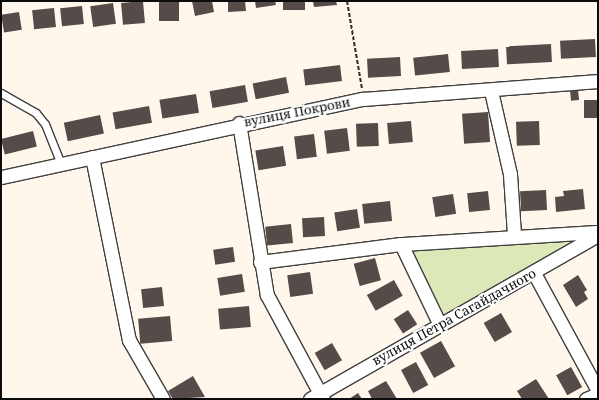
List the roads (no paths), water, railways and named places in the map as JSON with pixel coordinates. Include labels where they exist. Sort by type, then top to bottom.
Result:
[{"type":"street","name":"вулиця Покрови","points":[[1,177],[239,123],[363,99],[492,91],[598,81]]},
{"type":"street","points":[[492,91],[510,174],[514,235]]},
{"type":"street","points":[[239,123],[260,262],[273,309],[318,397]]},
{"type":"street","points":[[92,157],[129,340],[163,399]]},
{"type":"street","points":[[260,262],[401,244],[514,235],[598,232]]},
{"type":"street","name":"вулиця Петра Сагайдачного","points":[[318,397],[440,325],[534,273],[598,235]]},
{"type":"street","points":[[401,244],[440,325]]},
{"type":"street","points":[[534,273],[598,391]]},
{"type":"street","points":[[586,399],[598,394]]},
{"type":"lane","points":[[1,93],[36,113],[46,124],[61,164]]}]
